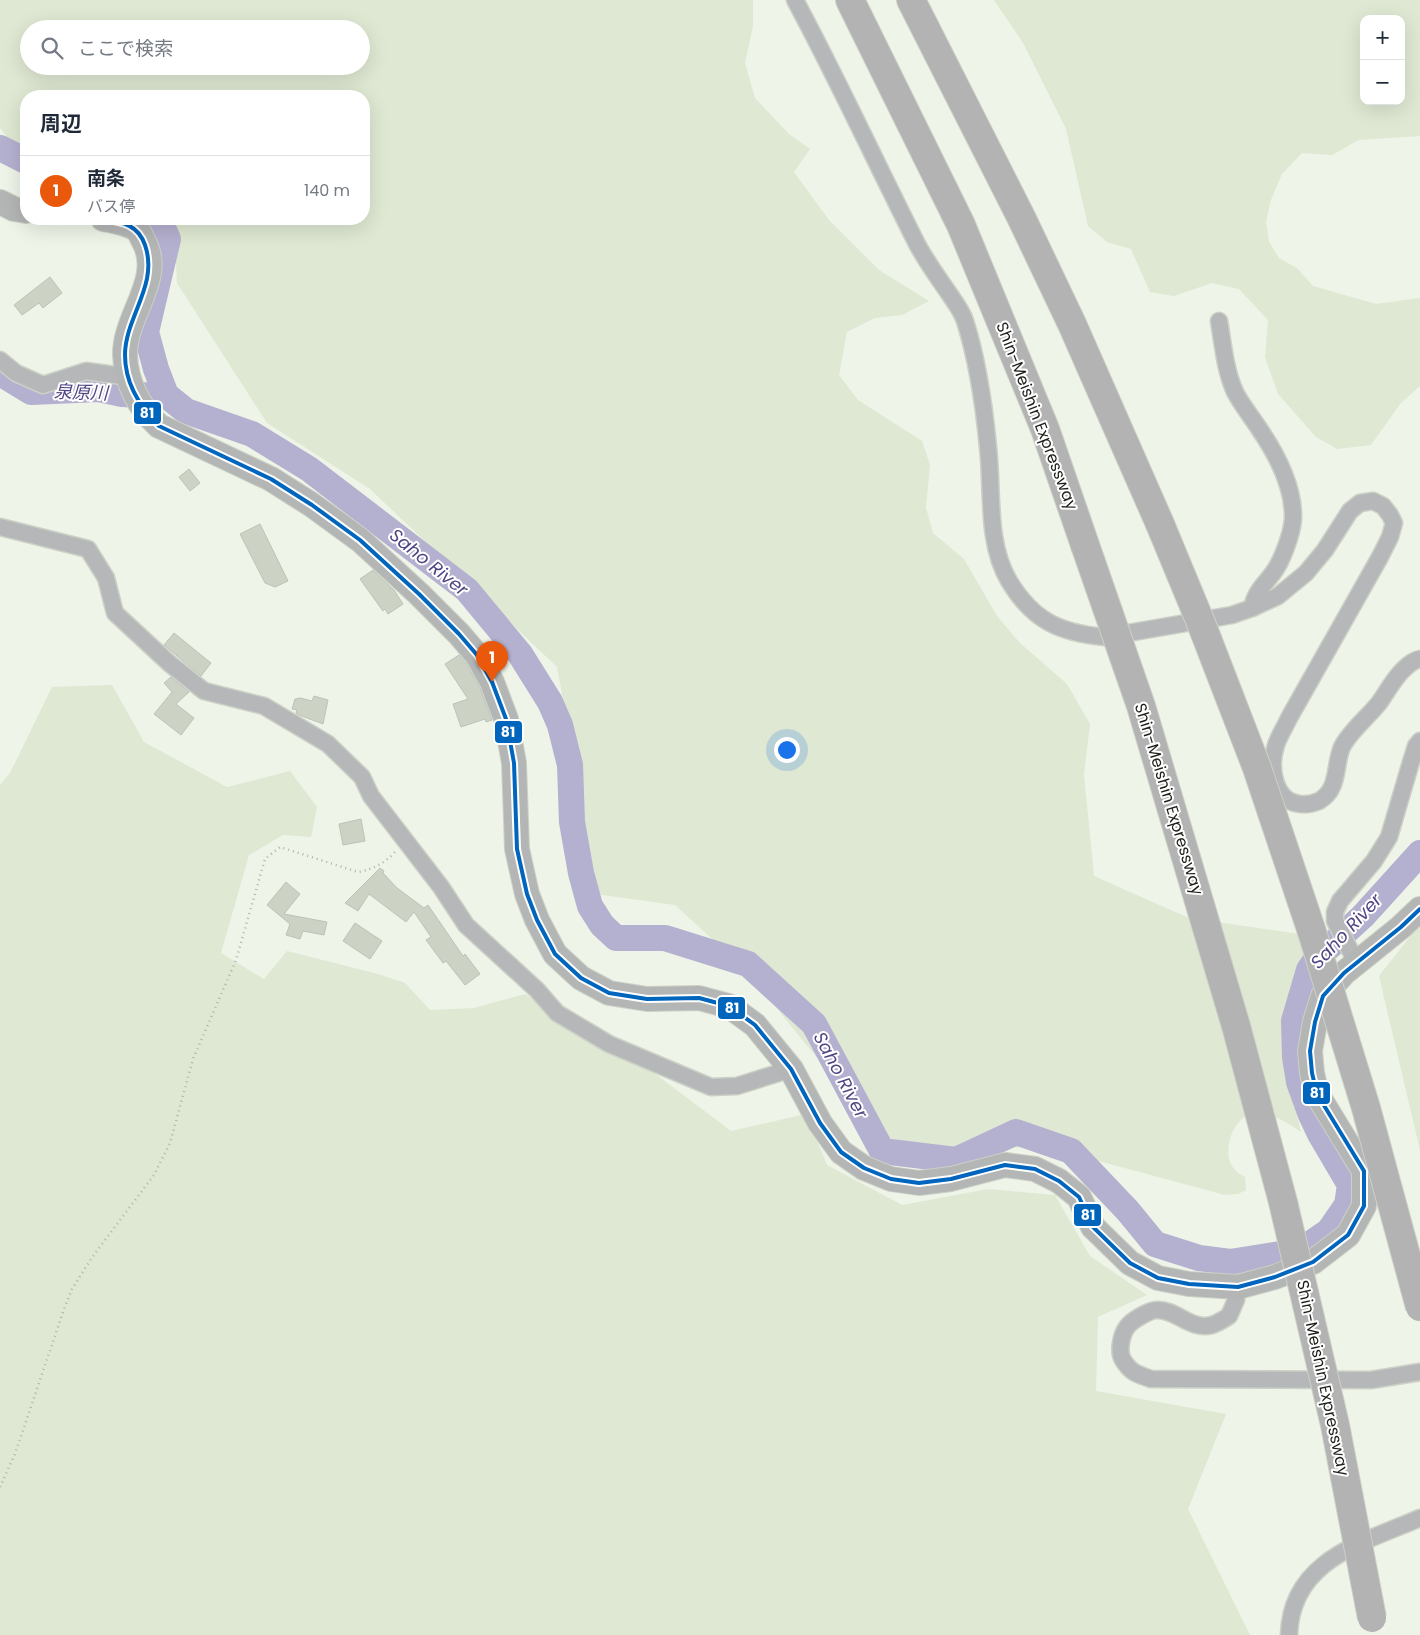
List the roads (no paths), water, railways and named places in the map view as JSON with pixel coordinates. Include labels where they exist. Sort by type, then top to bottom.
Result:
[{"type":"highway","points":[[835,0],[961,225]]},
{"type":"highway","name":"Shin-Meishin Expressway","points":[[850,0],[961,225],[1045,429],[1141,706],[1236,1026],[1283,1202],[1335,1425],[1373,1627]]},
{"type":"highway","points":[[911,0],[1021,217],[1072,324],[1160,524],[1201,623],[1257,768],[1309,923],[1368,1118],[1420,1307]]},
{"type":"main road","points":[[0,202],[20,210]]},
{"type":"main road","points":[[125,225],[138,230],[148,249],[151,263],[147,283],[130,326],[125,354],[133,388],[159,426],[212,453],[272,479],[312,505],[360,540],[419,594],[477,655],[492,682],[506,719],[514,763],[517,849],[527,894],[537,920],[555,954],[581,978],[609,994],[647,999],[699,998],[730,1006],[755,1025],[791,1069],[820,1123],[841,1152],[864,1168],[890,1179],[919,1183],[951,1179],[1006,1165],[1035,1169],[1059,1181],[1079,1197],[1093,1227],[1130,1263],[1158,1278],[1189,1284],[1238,1287],[1275,1277],[1313,1262],[1348,1235],[1364,1206],[1364,1171],[1317,1094],[1312,1073],[1310,1051],[1315,1022],[1323,996],[1355,958],[1401,927],[1420,909]]},
{"type":"street","points":[[795,0],[819,44],[924,257],[964,318],[977,363],[980,382],[988,448],[994,538],[999,559],[1008,580],[1022,600],[1039,617],[1062,630],[1089,636],[1105,637],[1232,615],[1278,596],[1306,573],[1350,511],[1360,503],[1373,501],[1383,506],[1394,523],[1384,551],[1289,718],[1276,745],[1272,761],[1278,790],[1288,799],[1300,804],[1314,803],[1324,798],[1332,788],[1341,749],[1348,738],[1381,701],[1403,669],[1420,659]]},
{"type":"street","points":[[1219,321],[1229,374],[1236,393],[1264,436],[1279,464],[1289,490],[1293,520],[1285,551],[1274,571],[1259,588],[1252,608]]},
{"type":"street","points":[[0,360],[16,373],[43,385],[86,371],[133,388]]},
{"type":"street","points":[[0,527],[88,549],[106,578],[115,613],[204,691],[264,706],[328,744],[362,777],[371,796],[441,888],[466,925],[537,990],[557,1012],[574,1024],[609,1044],[711,1087],[737,1086],[791,1069]]},
{"type":"street","points":[[1355,958],[1335,921],[1335,912],[1340,901],[1374,861],[1389,837],[1416,746],[1420,741]]},
{"type":"street","points":[[1238,1287],[1236,1300],[1229,1316],[1210,1326],[1190,1324],[1171,1313],[1156,1310],[1137,1318],[1126,1327],[1121,1342],[1121,1358],[1132,1372],[1151,1379],[1371,1380],[1420,1372]]},
{"type":"street","points":[[1289,1635],[1290,1621],[1297,1596],[1314,1572],[1337,1554],[1420,1518]]},
{"type":"waterway","name":"Saho River","points":[[0,148],[20,158]]},
{"type":"waterway","name":"Saho River","points":[[162,225],[168,239],[146,332],[156,369],[166,395],[186,411],[252,434],[309,469],[467,590],[520,654],[550,702],[560,725],[570,765],[572,822],[581,873],[590,906],[602,925],[616,938],[665,938],[748,964],[814,1024],[882,1151],[956,1160],[1016,1132],[1071,1151],[1128,1211],[1155,1244],[1199,1258],[1230,1262],[1300,1251],[1329,1231],[1347,1205],[1350,1185],[1320,1134],[1299,1082],[1295,1057],[1294,1021],[1309,970],[1318,957],[1363,916],[1420,853]]},
{"type":"waterway","name":"泉原川","points":[[0,373],[31,392],[99,389],[122,394],[158,396]]},
{"type":"place","name":"南条","points":[[492,682]]}]
